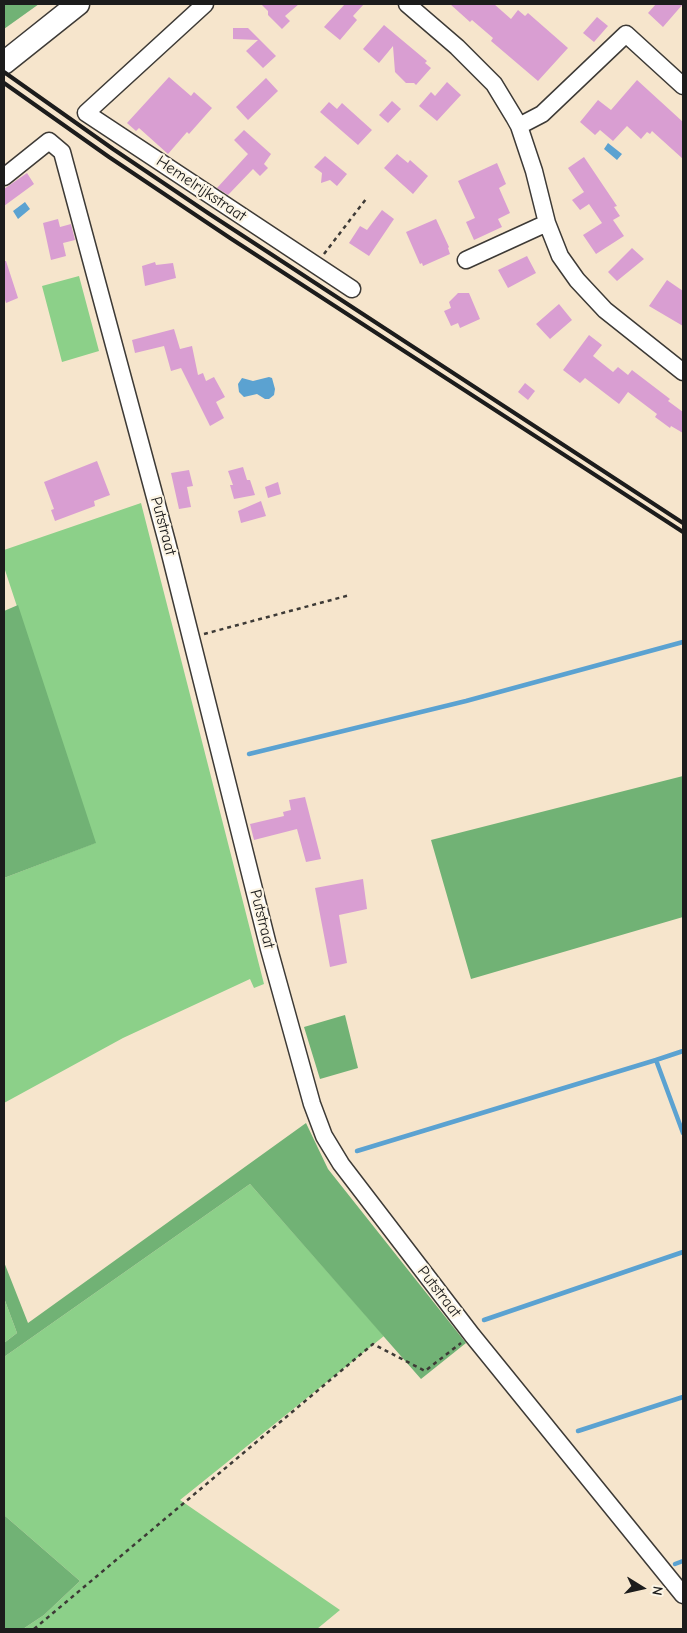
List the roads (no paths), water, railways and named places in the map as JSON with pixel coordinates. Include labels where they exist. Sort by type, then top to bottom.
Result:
[{"type":"street","points":[[4,63],[78,4]]},
{"type":"street","name":"Hemelrijkstraat","points":[[204,4],[86,112],[352,289]]},
{"type":"street","points":[[407,4],[457,47],[494,84],[520,126],[534,171],[547,224],[560,256],[582,286],[605,310],[683,372]]},
{"type":"street","points":[[520,126],[542,114],[626,34],[683,86]]},
{"type":"street","name":"Putstraat","points":[[4,177],[49,141],[62,152],[165,534],[269,949],[312,1104],[324,1136],[341,1164],[472,1335],[683,1595]]},
{"type":"street","points":[[466,260],[547,224]]},
{"type":"water","points":[[608,143],[622,154],[617,160],[604,149]]},
{"type":"water","points":[[25,202],[30,209],[18,219],[13,211]]},
{"type":"water","points":[[242,378],[253,381],[272,378],[275,389],[274,395],[269,399],[265,399],[257,394],[244,397],[239,392],[238,384]]},
{"type":"waterway","points":[[249,754],[466,701],[683,642]]},
{"type":"waterway","points":[[683,1051],[656,1060],[683,1133]]},
{"type":"waterway","points":[[357,1151],[656,1060]]},
{"type":"waterway","points":[[484,1320],[683,1252]]},
{"type":"waterway","points":[[578,1431],[683,1397]]},
{"type":"waterway","points":[[675,1564],[683,1561]]},
{"type":"railway","points":[[4,72],[208,213],[683,523]]},
{"type":"railway","points":[[4,83],[109,157],[230,238],[683,532]]}]
